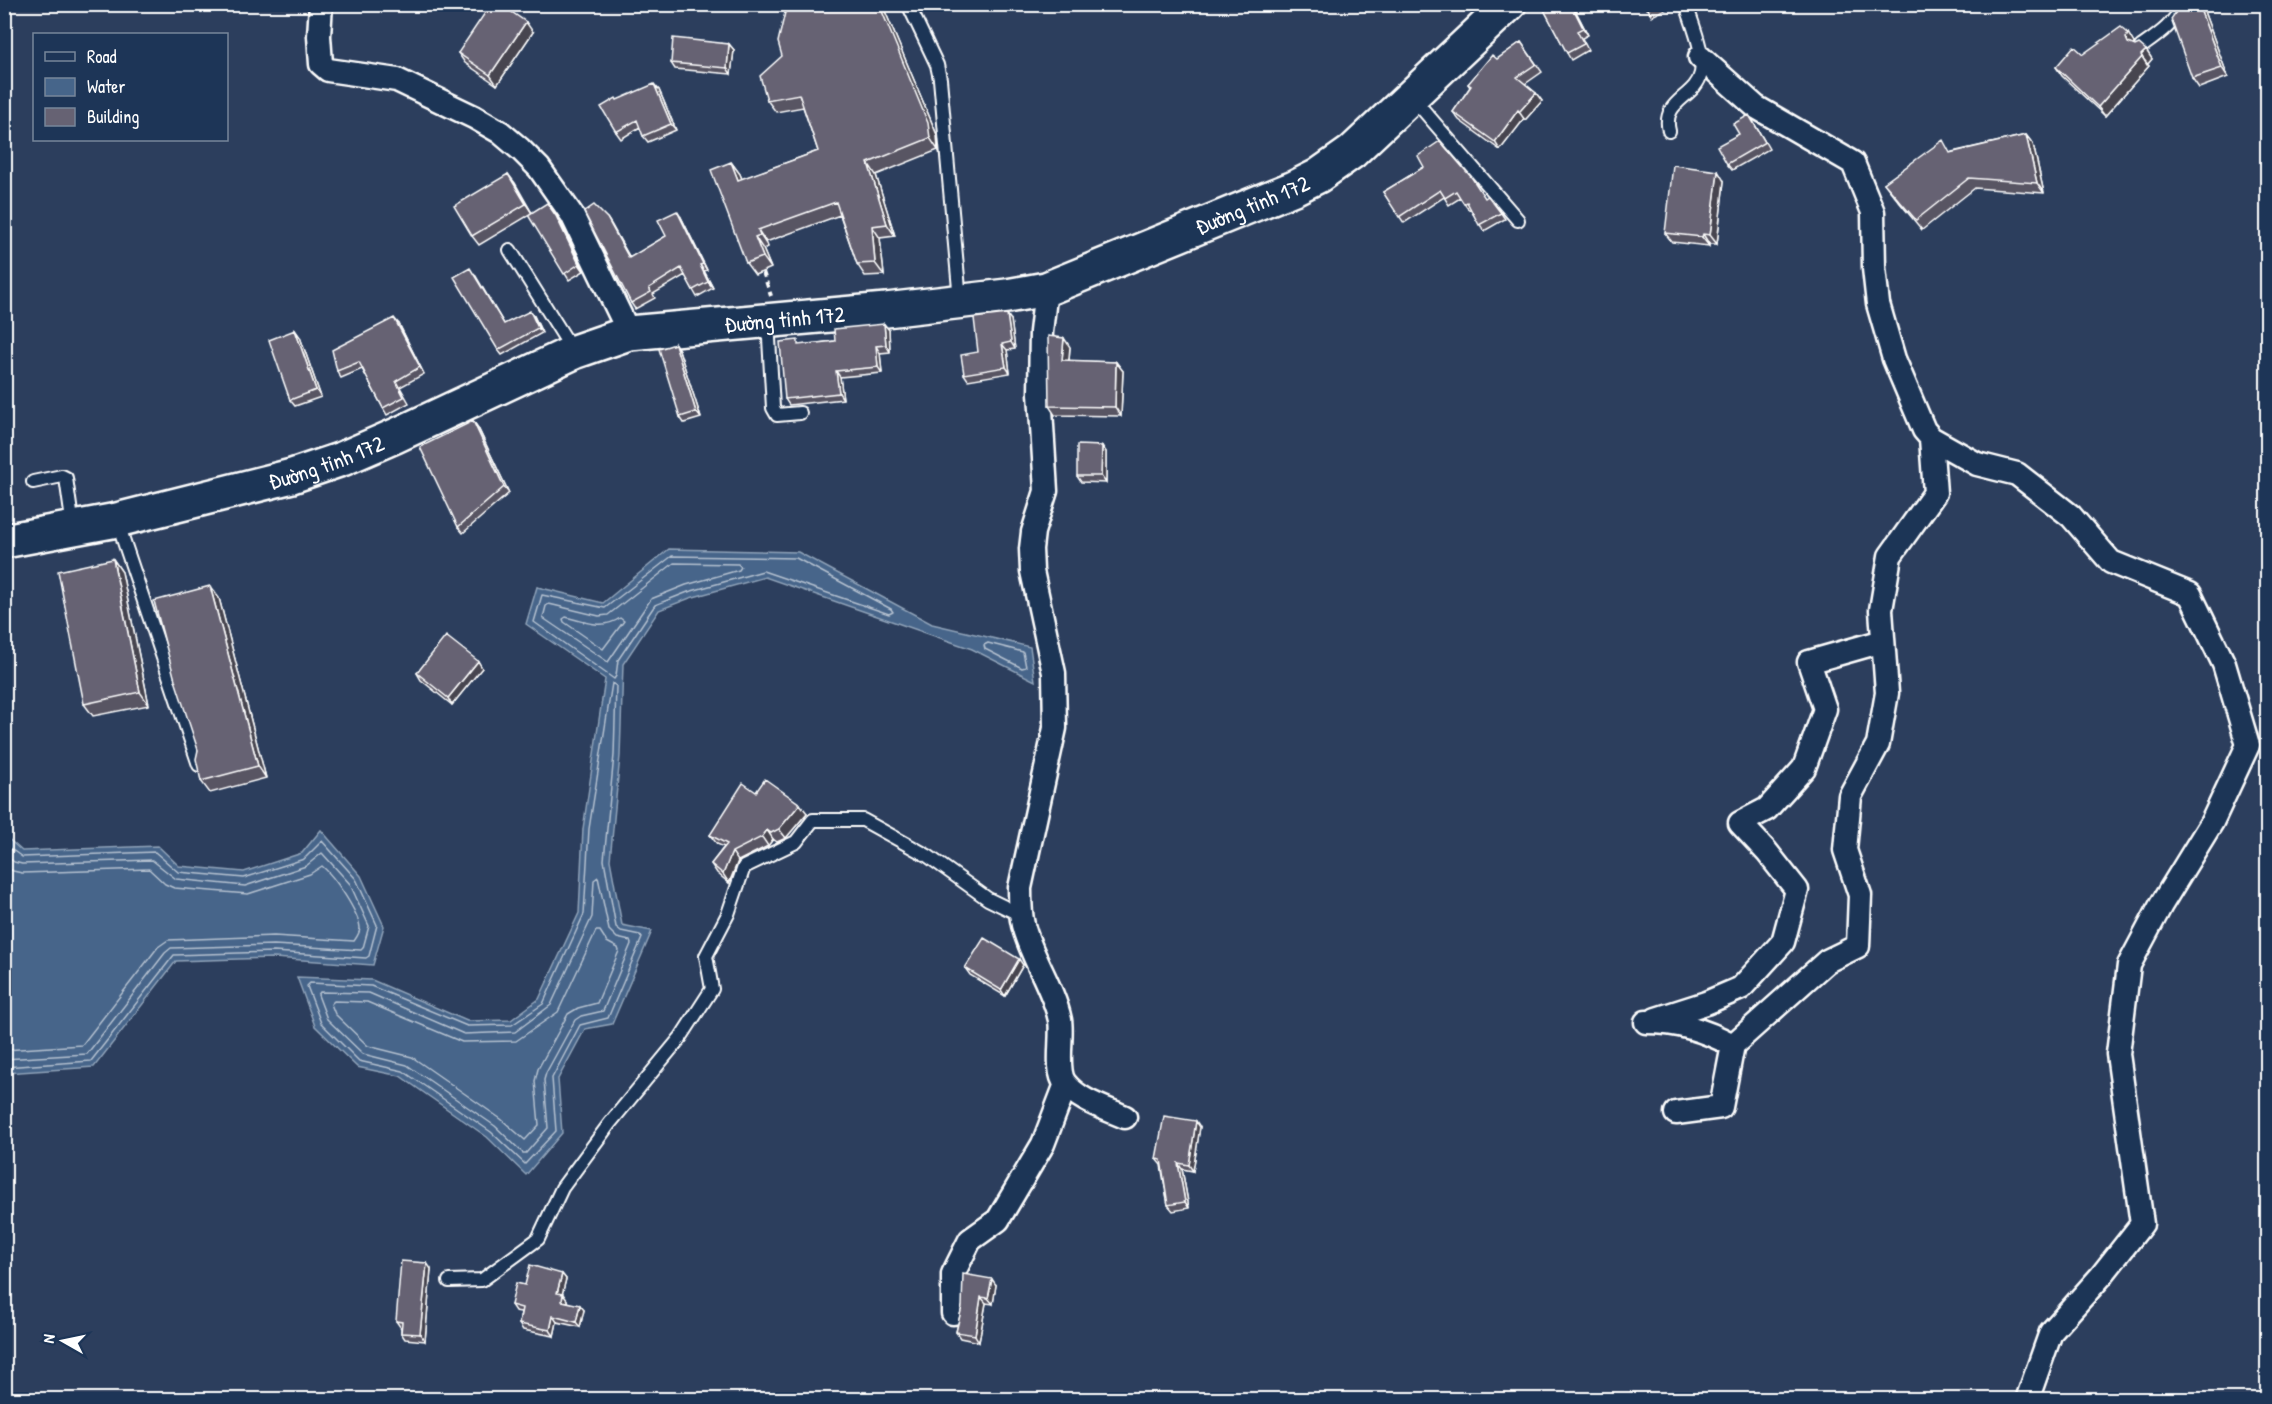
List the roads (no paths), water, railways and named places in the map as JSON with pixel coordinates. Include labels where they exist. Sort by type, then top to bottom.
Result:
[{"type":"main road","name":"Đường tỉnh 172","points":[[4,542],[117,520],[271,482],[342,459],[574,352],[629,333],[960,302],[1046,289],[1294,188],[1318,176],[1352,153],[1509,4]]},
{"type":"street","points":[[321,4],[319,54],[321,64],[328,70],[397,80],[500,132],[539,168],[572,215],[629,333]]},
{"type":"street","points":[[1700,57],[1756,108],[1853,163],[1873,212],[1874,268],[1878,304],[1894,359],[1924,430],[1931,438],[1977,464],[2017,474],[2071,516],[2112,562],[2190,594],[2224,664],[2248,745],[2212,822],[2161,905],[2129,965],[2118,1054],[2142,1224],[2101,1276],[2050,1332],[2027,1400]]},
{"type":"street","points":[[1046,289],[1041,332],[1040,393],[1046,491],[1032,532],[1031,549],[1032,571],[1054,674],[1055,728],[1020,888],[1021,915],[1022,924],[1059,1018],[1062,1036],[1060,1075],[1066,1084],[1081,1097],[1125,1117]]},
{"type":"street","points":[[1676,1113],[1721,1107],[1733,1045],[1827,962],[1858,946],[1860,896],[1845,850],[1850,796],[1878,744],[1887,693],[1881,610],[1890,556],[1935,493],[1931,438]]},
{"type":"street","points":[[1733,1045],[1707,1031],[1665,1022],[1646,1022],[1706,1003],[1741,988],[1783,942],[1797,890],[1740,823],[1767,809],[1804,768],[1825,709],[1809,662],[1883,641]]},
{"type":"street","points":[[953,1313],[953,1274],[970,1240],[998,1220],[1043,1144],[1066,1084]]},
{"type":"lane","points":[[908,4],[936,65],[940,79],[960,302]]},
{"type":"lane","points":[[1669,131],[1666,120],[1670,111],[1701,74],[1700,57],[1686,4]]},
{"type":"lane","points":[[2141,47],[2163,32],[2179,14],[2182,4]]},
{"type":"lane","points":[[1411,96],[1518,220]]},
{"type":"lane","points":[[510,250],[574,352]]},
{"type":"lane","points":[[768,320],[773,408],[777,415],[800,413]]},
{"type":"lane","points":[[33,482],[62,476],[66,478],[73,528]]},
{"type":"lane","points":[[117,520],[199,765]]},
{"type":"lane","points":[[449,1281],[482,1280],[538,1239],[562,1188],[610,1123],[681,1037],[712,989],[706,956],[728,914],[744,867],[796,842],[813,820],[863,820],[928,855],[988,899],[1021,915]]},
{"type":"water","points":[[669,549],[798,552],[932,624],[1030,647],[1035,681],[972,649],[765,577],[690,598],[659,610],[623,664],[620,756],[610,860],[622,925],[652,931],[612,1024],[585,1029],[558,1079],[562,1133],[526,1175],[487,1137],[400,1076],[357,1067],[315,1026],[297,977],[372,980],[467,1021],[511,1020],[539,999],[579,913],[583,829],[605,679],[526,624],[537,587],[603,603]]},
{"type":"water","points":[[321,830],[361,876],[384,926],[373,965],[274,958],[176,961],[94,1067],[5,1073],[5,836],[22,851],[158,846],[179,866],[244,872],[302,853]]}]
